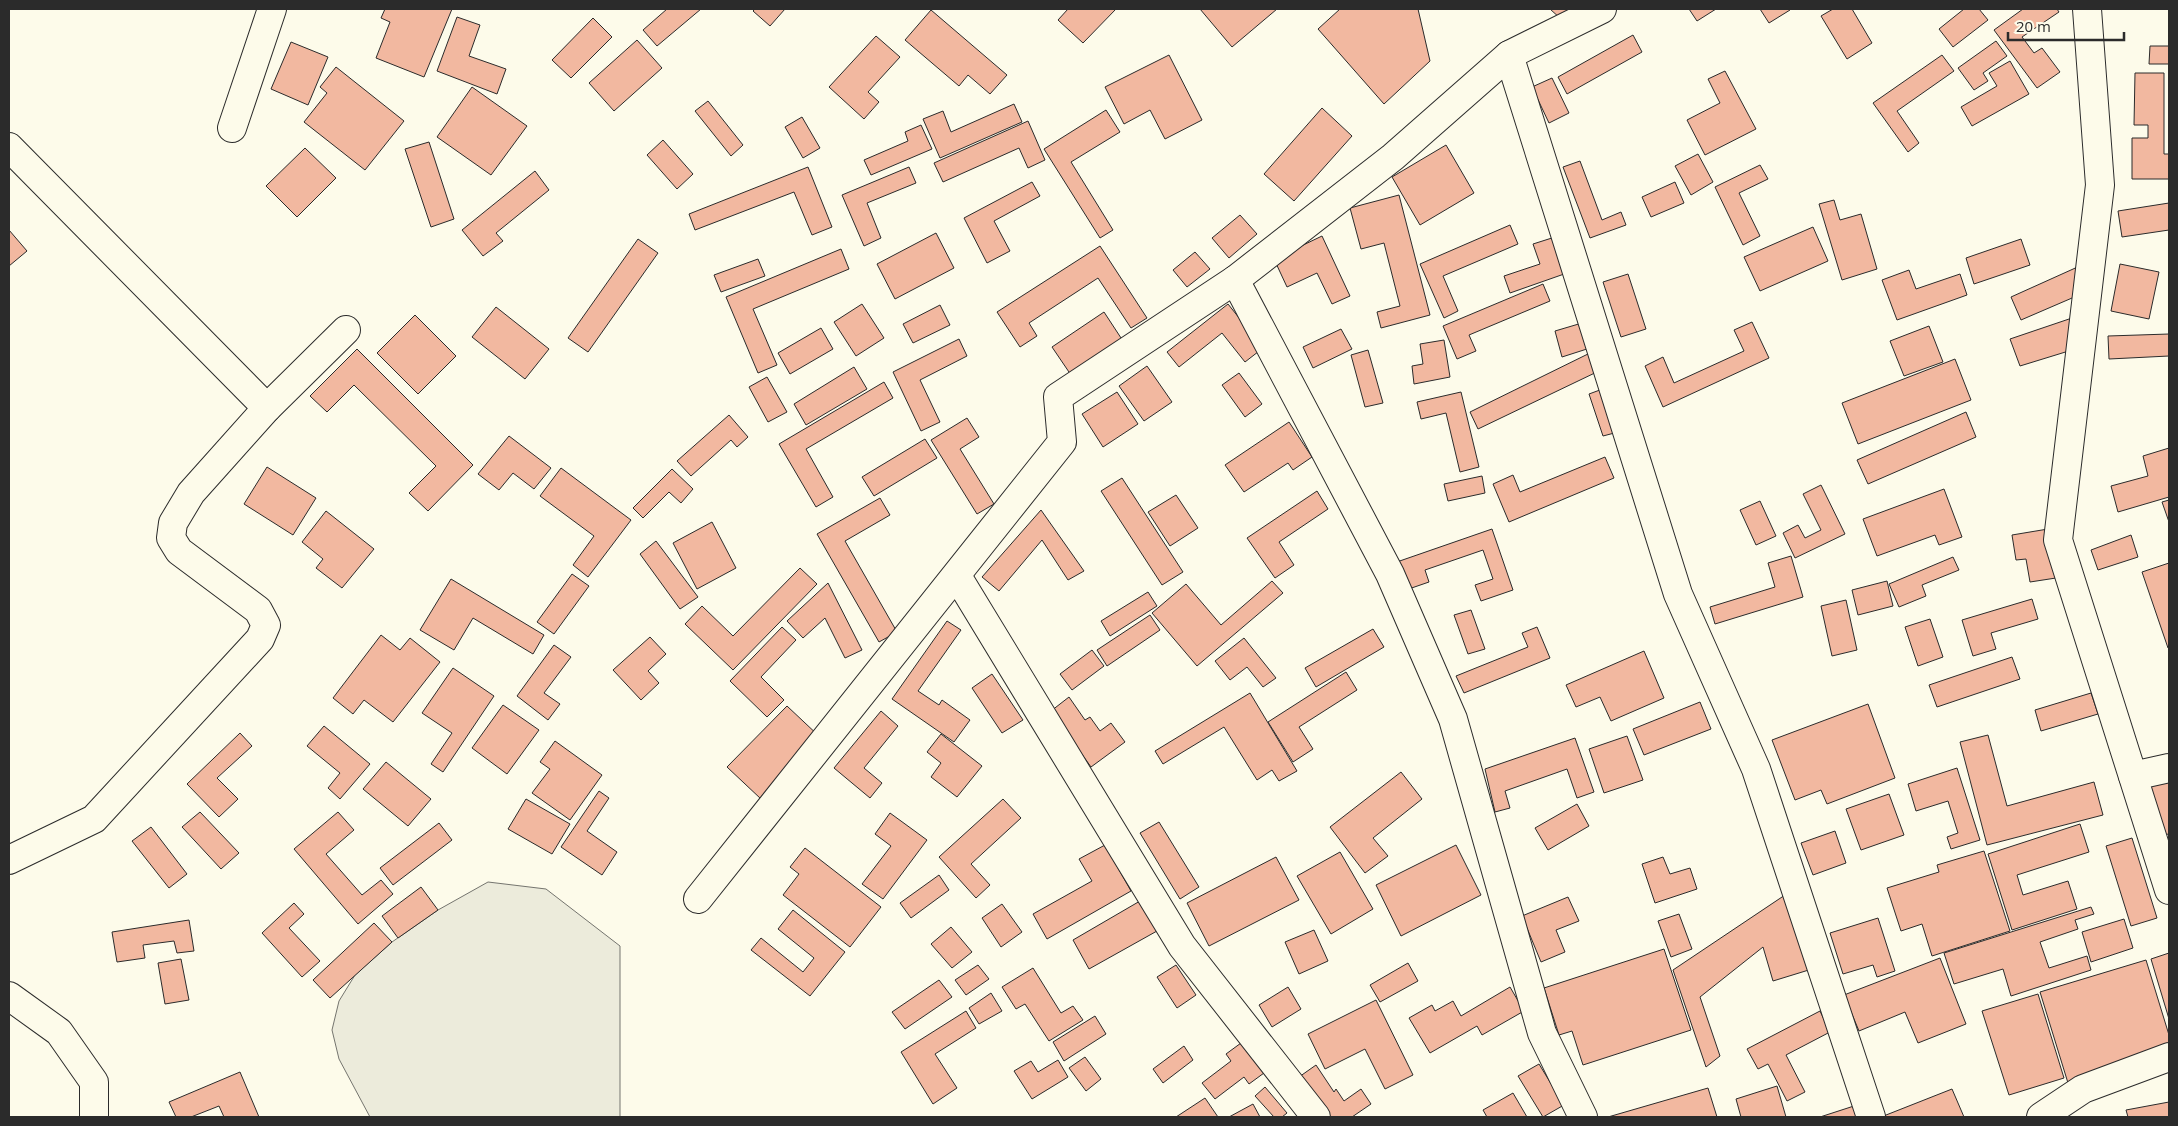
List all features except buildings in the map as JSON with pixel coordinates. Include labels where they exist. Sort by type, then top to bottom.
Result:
[{"type":"street","points":[[232,128],[272,9]]},
{"type":"street","points":[[698,899],[1062,442],[1058,398],[1235,280],[1393,157],[1509,55],[1602,9]]},
{"type":"street","points":[[2087,9],[2100,185],[2058,540],[2169,890]]},
{"type":"street","points":[[1509,55],[1678,594],[1756,768],[1871,1117]]},
{"type":"street","points":[[9,147],[267,408]]},
{"type":"street","points":[[1235,280],[1390,574],[1453,719],[1542,1032],[1582,1117]]},
{"type":"street","points":[[9,860],[94,819],[260,639],[266,625],[258,610],[179,551],[171,538],[173,523],[191,493],[267,408],[346,330]]},
{"type":"street","points":[[956,576],[1182,946],[1316,1117]]},
{"type":"street","points":[[2133,776],[2169,768]]},
{"type":"street","points":[[9,996],[59,1032],[94,1082],[94,1117]]},
{"type":"street","points":[[2042,1117],[2083,1089],[2169,1057]]},
{"type":"shaded area","points":[[488,882],[546,889],[620,946],[620,1117],[370,1117],[339,1059],[332,1030],[339,1001],[355,975],[392,942],[438,910]]}]
